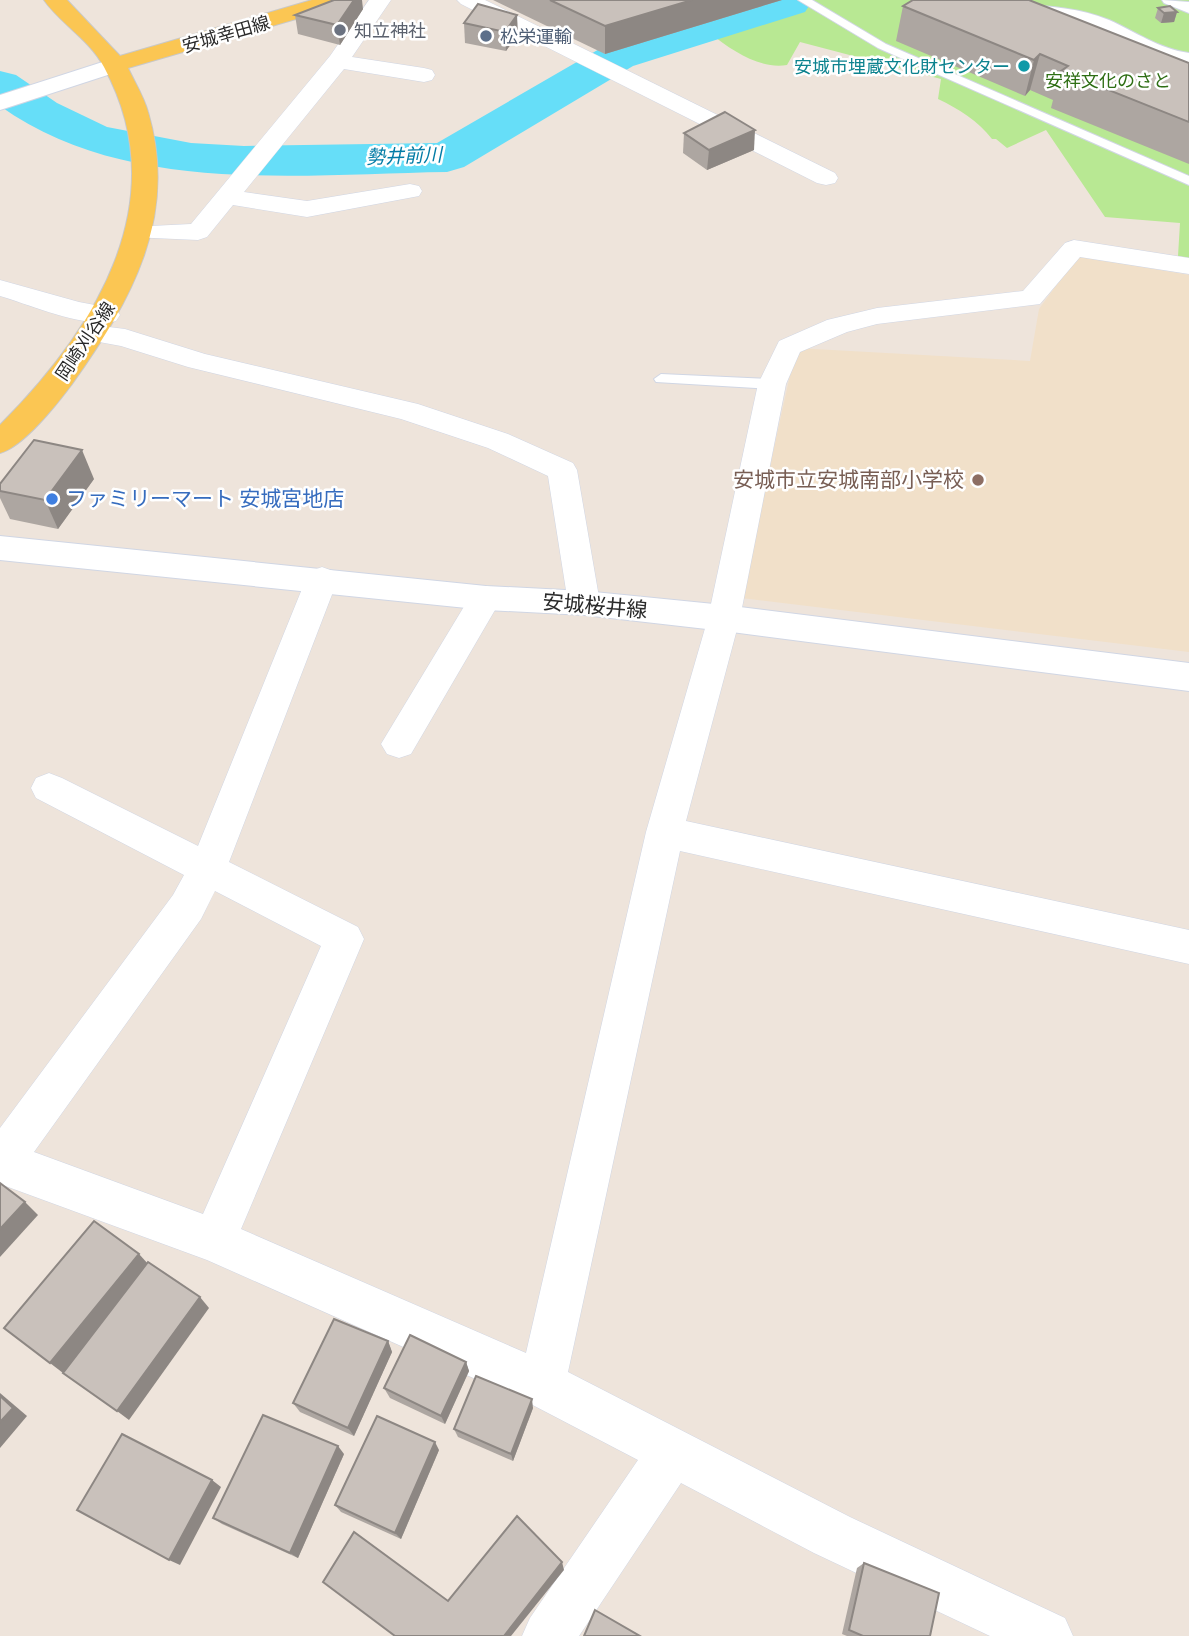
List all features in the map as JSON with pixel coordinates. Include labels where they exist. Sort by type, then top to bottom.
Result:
[{"type":"main road","name":"岡崎刈谷線","points":[[0,443],[54,386],[99,324],[128,269],[141,232],[148,175],[142,130],[115,65],[55,0]]},
{"type":"main road","name":"安城幸田線","points":[[115,65],[336,0]]},
{"type":"main road","points":[[0,103],[115,65]]},
{"type":"main road","name":"安城桜井線","points":[[0,548],[322,579],[486,598],[584,603],[724,618],[1189,677]]},
{"type":"street","points":[[141,232],[198,232],[338,61],[380,0]]},
{"type":"street","points":[[468,0],[826,178]]},
{"type":"street","points":[[1170,0],[1189,8]]},
{"type":"street","points":[[1008,19],[1061,12],[1088,18],[1129,34],[1163,53],[1189,58]]},
{"type":"street","points":[[1072,34],[1088,18]]},
{"type":"street","points":[[1100,45],[1126,39],[1129,34]]},
{"type":"street","points":[[338,61],[424,75]]},
{"type":"street","points":[[229,197],[307,209],[410,191]]},
{"type":"street","points":[[542,1384],[665,832],[724,618],[772,384],[789,348],[837,326],[877,316],[1031,298],[1074,248],[1189,266]]},
{"type":"street","points":[[0,288],[76,310],[125,338],[198,361],[408,411],[498,441],[562,470],[584,603]]},
{"type":"street","points":[[322,579],[206,870],[187,907],[0,1162],[214,1240],[542,1384],[832,1535],[1047,1636]]},
{"type":"street","points":[[399,744],[486,598]]},
{"type":"street","points":[[49,788],[344,940],[214,1240]]},
{"type":"street","points":[[665,832],[1189,947]]},
{"type":"street","points":[[548,1636],[674,1451]]},
{"type":"lane","points":[[804,0],[883,46],[1189,181]]},
{"type":"lane","points":[[661,379],[772,384]]},
{"type":"shaded area","name":"安城市立安城南部小学校","points":[[1078,256],[1189,275],[1189,652],[741,598],[796,348],[1030,361],[1039,309]]},
{"type":"green space","name":"安祥文化のさと","points":[[788,0],[1189,0],[1189,258],[1178,256],[1180,223],[1105,217],[1046,130],[1007,148],[992,139],[968,116],[938,99],[941,79],[800,42],[787,65],[767,65],[737,52],[711,34],[799,5]]},
{"type":"building","points":[[334,0],[354,0],[337,25],[295,15]]},
{"type":"building","points":[[550,0],[692,0],[605,26]]},
{"type":"building","points":[[913,0],[1029,0],[1189,63],[1189,122],[1061,71],[1068,66],[1040,54],[1034,60],[903,6]]},
{"type":"building","points":[[478,4],[517,15],[505,32],[464,23]]},
{"type":"building","points":[[1170,6],[1177,12],[1164,13],[1158,8]]},
{"type":"building","points":[[725,112],[755,130],[709,150],[684,133]]},
{"type":"building","points":[[34,440],[82,450],[45,500],[0,491],[0,484]]},
{"type":"building","points":[[0,1183],[25,1202],[0,1229]]},
{"type":"building","points":[[94,1221],[139,1254],[50,1363],[4,1328]]},
{"type":"building","points":[[148,1262],[200,1297],[117,1411],[63,1373]]},
{"type":"building","points":[[334,1319],[388,1341],[348,1428],[293,1403]]},
{"type":"building","points":[[410,1335],[466,1362],[441,1416],[384,1388]]},
{"type":"building","points":[[476,1376],[532,1399],[511,1454],[454,1429]]},
{"type":"building","points":[[0,1396],[13,1408],[0,1422]]},
{"type":"building","points":[[263,1415],[338,1446],[290,1553],[213,1518]]},
{"type":"building","points":[[377,1416],[435,1442],[395,1533],[335,1505]]},
{"type":"building","points":[[122,1434],[212,1480],[169,1560],[77,1510]]},
{"type":"building","points":[[517,1516],[562,1562],[504,1636],[395,1636],[323,1582],[354,1532],[448,1601]]},
{"type":"building","points":[[864,1563],[939,1593],[930,1636],[863,1636],[849,1630]]},
{"type":"building","points":[[595,1610],[640,1636],[584,1636]]},
{"type":"waterway","name":"勢井前川","points":[[0,85],[40,113],[93,138],[191,158],[244,161],[447,157],[617,57],[790,3]]},
{"type":"place","name":"知立神社","points":[[340,30]]},
{"type":"place","name":"松栄運輸","points":[[486,36]]},
{"type":"place","name":"安城市埋蔵文化財センター","points":[[1024,66]]},
{"type":"place","name":"安城市立安城南部小学校","points":[[978,480]]},
{"type":"place","name":"ファミリーマート 安城宮地店","points":[[52,499]]}]
